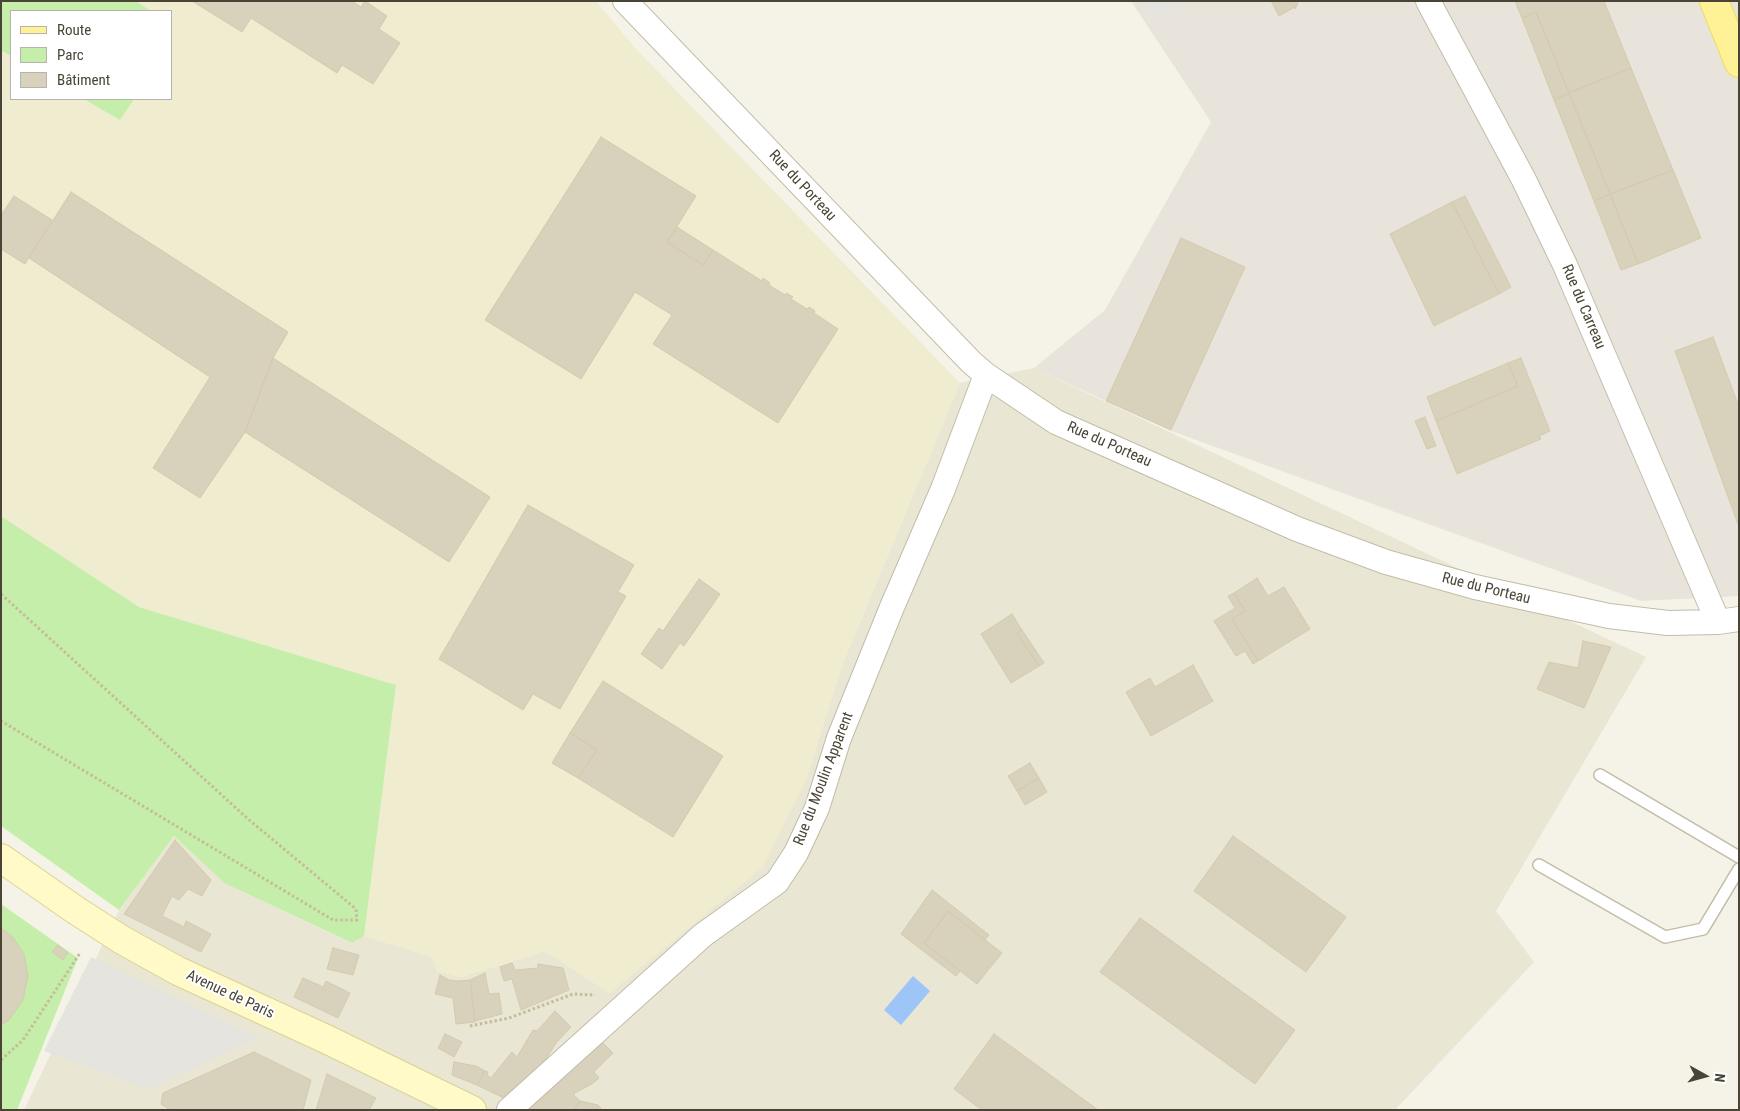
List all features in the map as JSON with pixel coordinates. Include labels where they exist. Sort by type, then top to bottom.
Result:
[{"type":"main road","points":[[1714,1],[1739,64]]},
{"type":"main road","name":"Avenue de Paris","points":[[1,858],[130,945],[178,971],[326,1038],[472,1110]]},
{"type":"street","name":"Rue du Porteau","points":[[626,1],[971,362],[986,375],[1056,422],[1297,529],[1386,562],[1475,587],[1609,616],[1668,623],[1729,620]]},
{"type":"street","name":"Rue du Carreau","points":[[1428,1],[1524,180],[1729,620]]},
{"type":"street","name":"Rue du Moulin Apparent","points":[[509,1110],[703,935],[777,882],[796,853],[817,808],[839,738],[892,607],[943,489],[986,375]]},
{"type":"lane","points":[[1600,775],[1739,857]]},
{"type":"lane","points":[[1540,865],[1665,937],[1703,929],[1739,869]]},
{"type":"path","points":[[1,594],[248,819],[356,909],[357,920],[333,920],[1,722]]},
{"type":"path","points":[[1,1060],[23,1040],[80,953]]},
{"type":"path","points":[[470,1026],[509,1018],[573,994],[608,995],[630,1001]]},
{"type":"shaded area","points":[[1,1],[596,1],[636,49],[960,383],[842,665],[805,782],[763,867],[610,993],[545,951],[461,977],[437,971],[432,957],[364,936],[396,685],[139,607],[1,516]]},
{"type":"shaded area","points":[[1131,1],[1739,1],[1739,596],[1641,601],[1174,432],[1034,368],[1105,310],[1211,122]]},
{"type":"shaded area","points":[[1140,1],[1184,1],[1152,19]]},
{"type":"shaded area","points":[[1034,368],[1646,657],[1496,911],[1534,962],[1395,1110],[24,1110],[119,910],[174,836],[224,883],[351,943],[364,936],[433,957],[437,971],[461,977],[545,951],[610,993],[805,782],[842,665],[960,383]]},
{"type":"shaded area","points":[[91,957],[258,1038],[149,1089],[44,1051]]},
{"type":"green space","points":[[1,1],[135,1],[149,10],[10,10],[10,55],[1,50]]},
{"type":"green space","points":[[86,100],[133,100],[120,120]]},
{"type":"green space","points":[[1,516],[139,607],[396,685],[364,936],[352,943],[224,883],[174,836],[119,910],[1,826]]},
{"type":"green space","points":[[1,904],[78,958],[17,1110],[1,1110]]},
{"type":"water","points":[[913,976],[930,991],[901,1025],[884,1010]]},
{"type":"building","points":[[192,1],[352,1],[361,7],[365,1],[387,16],[379,29],[400,43],[373,84],[342,65],[337,73],[251,18],[242,32]]},
{"type":"building","points":[[1271,1],[1296,1],[1298,3],[1295,9],[1295,7],[1279,16]]},
{"type":"building","points":[[1515,1],[1604,1],[1631,68],[1569,93],[1536,12],[1522,18]]},
{"type":"building","points":[[1536,12],[1569,93],[1554,100],[1522,18]]},
{"type":"building","points":[[1631,68],[1673,170],[1610,194],[1569,93]]},
{"type":"building","points":[[1569,93],[1610,194],[1594,201],[1554,100]]},
{"type":"building","points":[[601,137],[696,196],[667,242],[703,265],[713,250],[762,281],[763,278],[770,283],[769,285],[785,295],[786,293],[793,297],[791,299],[807,309],[809,307],[815,311],[814,313],[838,329],[778,423],[653,344],[672,315],[635,292],[581,379],[485,320]]},
{"type":"building","points":[[1673,170],[1701,238],[1638,264],[1610,194]]},
{"type":"building","points":[[71,192],[288,332],[273,358],[245,432],[200,498],[153,468],[210,377],[29,258]]},
{"type":"building","points":[[1610,194],[1638,264],[1621,270],[1594,201]]},
{"type":"building","points":[[14,196],[52,220],[25,264],[1,249],[1,215]]},
{"type":"building","points":[[1465,196],[1511,287],[1499,294],[1452,202]]},
{"type":"building","points":[[1452,202],[1499,294],[1434,326],[1390,234]]},
{"type":"building","points":[[677,227],[713,250],[703,265],[667,242]]},
{"type":"building","points":[[1181,238],[1245,267],[1171,430],[1106,401]]},
{"type":"building","points":[[1713,337],[1739,407],[1739,527],[1675,351]]},
{"type":"building","points":[[273,358],[490,497],[449,562],[245,432]]},
{"type":"building","points":[[1521,358],[1550,431],[1539,436],[1541,439],[1457,474],[1436,421],[1518,386],[1508,363]]},
{"type":"building","points":[[1508,363],[1518,386],[1436,421],[1427,397]]},
{"type":"building","points":[[1425,417],[1436,446],[1427,449],[1415,421]]},
{"type":"building","points":[[528,505],[634,565],[618,592],[626,596],[560,709],[533,694],[523,710],[439,659]]},
{"type":"building","points":[[1257,578],[1268,596],[1284,587],[1310,629],[1258,661],[1232,619],[1245,611],[1234,593]]},
{"type":"building","points":[[699,579],[720,594],[684,646],[680,643],[662,669],[641,654],[659,628],[663,631]]},
{"type":"building","points":[[1234,593],[1245,611],[1232,619],[1258,661],[1253,664],[1245,651],[1236,656],[1214,621],[1235,608],[1228,596]]},
{"type":"building","points":[[1012,614],[1022,630],[1017,633],[1039,666],[1011,683],[981,634]]},
{"type":"building","points":[[1022,630],[1044,663],[1039,666],[1017,633]]},
{"type":"building","points":[[1583,641],[1611,647],[1584,708],[1537,689],[1549,662],[1578,668]]},
{"type":"building","points":[[1193,665],[1213,701],[1151,736],[1126,692],[1150,678],[1155,687]]},
{"type":"building","points":[[603,681],[723,756],[673,837],[578,778],[597,750],[570,733]]},
{"type":"building","points":[[570,733],[597,750],[578,778],[552,763]]},
{"type":"building","points":[[1030,763],[1039,778],[1017,791],[1008,776]]},
{"type":"building","points":[[1039,778],[1047,792],[1025,805],[1017,791]]},
{"type":"building","points":[[1233,836],[1346,917],[1306,972],[1194,891]]},
{"type":"building","points":[[175,840],[211,880],[202,896],[188,889],[179,900],[172,896],[162,916],[184,927],[186,921],[211,934],[201,952],[124,914]]},
{"type":"building","points":[[932,890],[989,935],[985,940],[948,911],[924,943],[960,971],[956,976],[901,934]]},
{"type":"building","points":[[948,911],[1002,953],[977,984],[924,943]]},
{"type":"building","points":[[1140,918],[1295,1030],[1255,1084],[1100,972]]},
{"type":"building","points":[[1,928],[12,936],[24,954],[28,976],[23,1000],[9,1020],[1,1025]]},
{"type":"building","points":[[58,945],[68,953],[63,960],[52,952]]},
{"type":"building","points":[[333,948],[359,955],[353,975],[327,969]]},
{"type":"building","points":[[512,963],[515,970],[538,968],[538,964],[563,968],[569,990],[521,1010],[512,979],[504,981],[500,967]]},
{"type":"building","points":[[485,973],[489,994],[499,993],[502,1014],[475,1021],[470,980]]},
{"type":"building","points":[[440,975],[449,980],[470,980],[475,1022],[456,1024],[453,998],[435,994]]},
{"type":"building","points":[[303,978],[323,987],[326,981],[350,993],[338,1018],[294,997]]},
{"type":"building","points":[[555,1011],[571,1027],[556,1043],[539,1070],[508,1100],[477,1085],[485,1071],[488,1072],[487,1075],[491,1078],[512,1052],[517,1057],[533,1030],[537,1031]]},
{"type":"building","points":[[445,1034],[462,1042],[454,1057],[438,1048]]},
{"type":"building","points":[[994,1034],[1098,1110],[982,1110],[954,1089]]},
{"type":"building","points":[[598,1038],[613,1053],[594,1072],[599,1078],[573,1094],[580,1101],[574,1110],[528,1110],[523,1107]]},
{"type":"building","points":[[254,1052],[311,1080],[303,1110],[170,1110],[161,1104],[163,1093]]},
{"type":"building","points":[[454,1062],[476,1066],[485,1071],[477,1085],[452,1075]]},
{"type":"building","points":[[327,1074],[376,1098],[369,1110],[316,1110]]},
{"type":"building","points":[[580,1101],[598,1105],[602,1110],[574,1110]]}]
